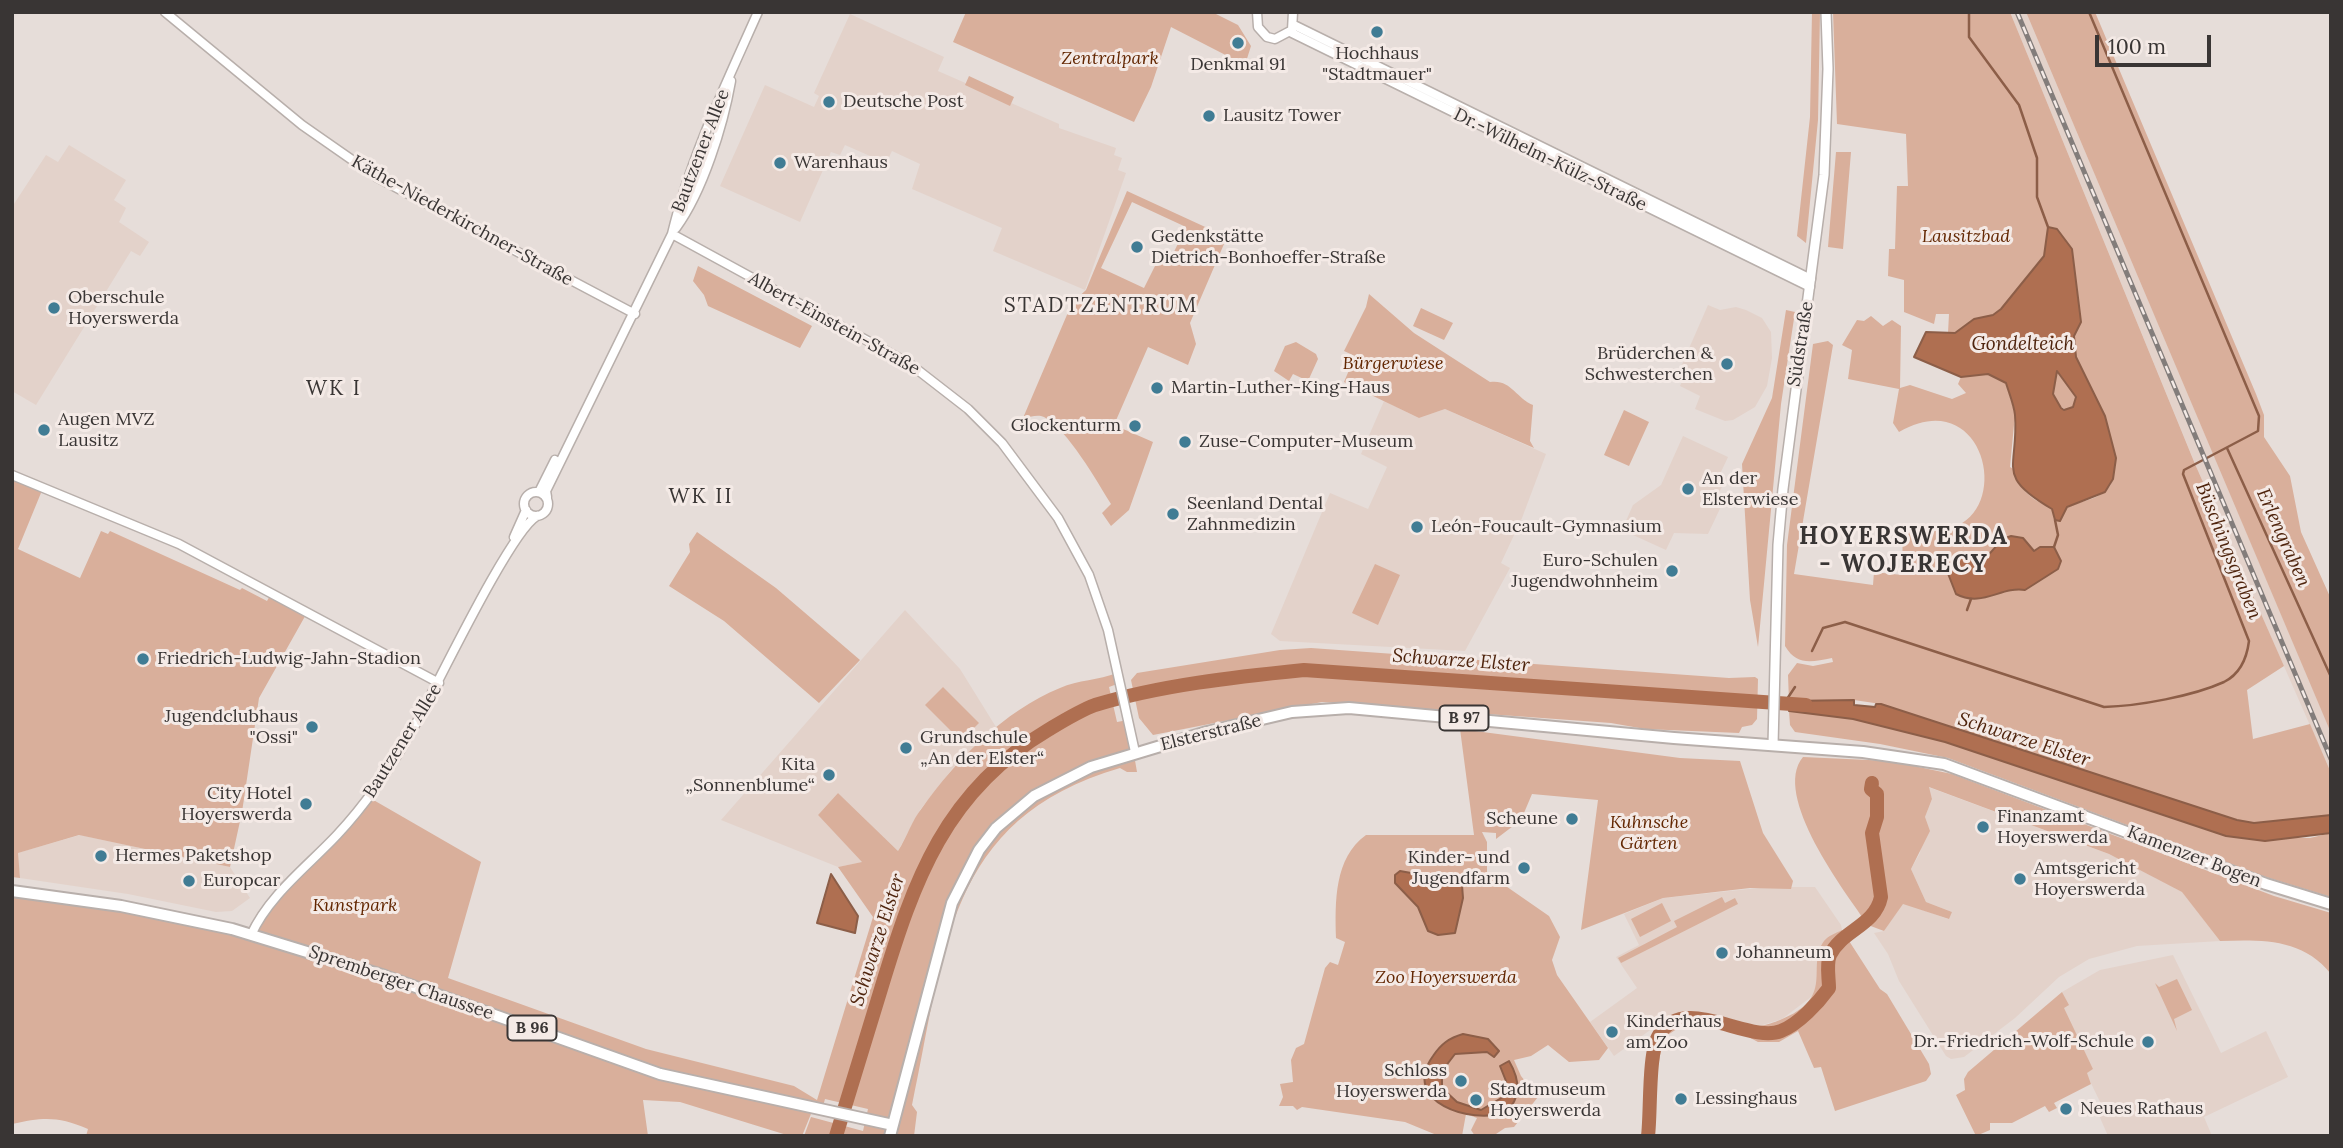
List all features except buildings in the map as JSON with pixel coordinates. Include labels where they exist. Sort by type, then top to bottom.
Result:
[{"type":"main road","name":"Südstraße","points":[[1773,745],[1783,489],[1824,175],[1828,69],[1826,12]]},
{"type":"main road","name":"Elsterstraße","points":[[892,1130],[947,918],[957,890],[979,850],[996,828],[1034,796],[1059,781],[1135,752],[1293,712],[1349,708],[1773,745]]},
{"type":"main road","name":"Kamenzer Bogen","points":[[1773,745],[1888,755],[1944,764],[2266,884],[2331,904]]},
{"type":"main road","name":"Spremberger Chaussee","points":[[12,891],[121,906],[251,935],[384,976],[660,1074],[866,1119],[892,1130]]},
{"type":"street","name":"Käthe-Niederkirchner-Straße","points":[[165,12],[296,121],[378,178],[635,314]]},
{"type":"street","name":"Bautzener Allee","points":[[251,935],[261,914],[339,833],[376,789],[439,683],[503,562],[526,510],[526,498],[546,491],[568,440],[635,314],[672,234],[677,210],[758,12]]},
{"type":"street","points":[[1292,29],[1293,12]]},
{"type":"street","name":"Dr.-Wilhelm-Külz-Straße","points":[[1256,13],[1258,27],[1267,37],[1280,38],[1292,29],[1811,283]]},
{"type":"street","name":"Albert-Einstein-Straße","points":[[672,234],[910,364],[935,381],[995,434],[1036,484],[1086,568],[1105,619],[1135,752]]},
{"type":"street","points":[[12,475],[179,544],[439,683]]},
{"type":"street","name":"Bautzener Allee","points":[[503,562],[528,523],[548,508],[543,494]]},
{"type":"street","points":[[526,510],[537,516]]},
{"type":"shaded area","points":[[2010,12],[2026,12],[2331,732],[2331,773],[2198,471]]},
{"type":"shaded area","points":[[850,14],[944,57],[938,71],[1059,124],[1059,128],[1116,148],[1114,155],[1122,158],[1118,170],[1126,173],[1085,290],[993,251],[1002,228],[912,189],[920,164],[892,151],[886,163],[845,145],[840,155],[831,152],[800,222],[720,186],[765,85],[814,107],[819,96],[814,93]]},
{"type":"shaded area","name":"Oberschule Hoyerswerda","points":[[69,145],[126,180],[114,200],[126,208],[119,222],[149,242],[140,256],[131,251],[36,405],[12,391],[12,207],[46,155],[58,162]]},
{"type":"shaded area","name":"Brüderchen & Schwesterchen","points":[[1708,305],[1720,310],[1736,307],[1746,310],[1762,318],[1771,332],[1772,358],[1767,386],[1755,407],[1733,420],[1725,421],[1695,409],[1700,396],[1680,386],[1686,372],[1680,369]]},
{"type":"shaded area","name":"León-Foucault-Gymnasium","points":[[1384,401],[1419,418],[1445,409],[1546,454],[1522,518],[1501,563],[1510,568],[1465,651],[1280,641],[1271,634],[1330,493],[1368,509],[1387,467],[1361,454]]},
{"type":"shaded area","name":"An der Elsterwiese","points":[[1683,436],[1728,457],[1720,474],[1726,478],[1719,493],[1726,496],[1708,534],[1674,533],[1666,550],[1622,530],[1633,505],[1661,485]]},
{"type":"shaded area","name":"Grundschule „An der Elster“","points":[[905,610],[960,669],[996,727],[952,769],[920,810],[898,851],[838,793],[818,815],[863,862],[838,867],[721,820]]},
{"type":"shaded area","points":[[1928,787],[2109,854],[2183,892],[2220,941],[2137,946],[2089,959],[2059,977],[2015,1018],[1964,1057],[1951,1059],[1946,1056],[1899,981],[1888,954],[1874,933],[1884,931],[1903,903],[1948,919],[1952,912],[1926,902],[1911,869],[1920,853],[1925,817],[1932,799]]},
{"type":"shaded area","points":[[80,835],[230,867],[250,898],[232,911],[216,912],[128,894],[20,878],[17,853]]},
{"type":"shaded area","name":"Johanneum","points":[[1768,887],[1815,887],[1841,925],[1842,930],[1825,940],[1815,994],[1782,1019],[1759,1026],[1727,1018],[1671,1019],[1662,1025],[1660,1023],[1614,1056],[1590,1022],[1637,988],[1616,957],[1639,945],[1624,914],[1663,898]]},
{"type":"shaded area","name":"Dr.-Friedrich-Wolf-Schule","points":[[2173,955],[2221,1053],[2266,1031],[2288,1077],[2204,1117],[2212,1136],[2108,1136],[2098,1113],[2104,1110],[2086,1073],[2093,1069],[2063,1008],[2068,1005],[2062,992],[2100,970]]},
{"type":"green space","name":"Zentralpark","points":[[966,12],[1212,12],[1238,25],[1251,46],[1245,65],[1171,27],[1151,87],[1134,122],[953,42]]},
{"type":"green space","points":[[1812,12],[1820,12],[1818,120],[1806,243],[1797,236],[1810,117]]},
{"type":"green space","name":"Lausitzbad","points":[[1833,12],[2010,12],[2195,464],[2284,666],[2247,690],[2253,739],[2310,724],[2331,773],[2331,815],[2254,823],[2237,820],[1881,704],[1854,700],[1789,701],[1788,675],[1797,663],[1813,666],[1833,662],[1832,658],[1800,660],[1785,646],[1787,545],[1813,344],[1828,341],[1833,345],[1794,574],[1873,585],[1874,572],[1902,575],[1903,524],[1942,530],[1968,519],[1982,498],[1984,472],[1977,446],[1959,427],[1933,421],[1899,432],[1893,423],[1899,389],[1848,379],[1852,350],[1842,345],[1857,320],[1864,321],[1871,316],[1883,326],[1892,320],[1901,326],[1900,388],[1910,385],[1952,399],[1966,393],[1958,384],[1961,377],[1988,374],[2006,383],[2015,414],[2010,467],[2015,470],[2021,486],[2039,502],[2063,511],[2099,496],[2110,486],[2115,461],[2108,430],[2076,358],[2073,342],[2075,275],[2067,243],[2057,229],[2048,227],[2044,255],[1994,315],[1969,323],[1962,331],[1948,333],[1949,314],[1936,314],[1934,324],[1904,312],[1904,280],[1888,276],[1889,249],[1895,249],[1897,186],[1908,186],[1906,134],[1837,124]],"holes":[[[1998,543],[2037,551],[2042,546],[2054,547],[2058,569],[2025,590],[1974,599],[1956,594],[1972,557],[1981,560],[1989,556]]]},
{"type":"green space","points":[[2026,12],[2095,12],[2256,394],[2264,415],[2264,437],[2290,476],[2301,532],[2331,599],[2331,733]]},
{"type":"green space","points":[[969,76],[1014,97],[1010,106],[965,85]]},
{"type":"green space","points":[[1836,152],[1851,152],[1843,249],[1828,247]]},
{"type":"green space","points":[[1127,191],[1227,237],[1190,323],[1196,344],[1188,365],[1148,347],[1114,425],[1153,442],[1129,510],[1111,526],[1102,513],[1111,504],[1072,444],[1044,417],[1023,418],[1072,303],[1086,290]],"holes":[[[1132,202],[1186,227],[1171,258],[1161,254],[1144,288],[1101,268]]]},
{"type":"green space","points":[[698,266],[812,326],[800,348],[708,306],[704,295],[693,281]]},
{"type":"green space","name":"Bürgerwiese","points":[[1369,294],[1414,333],[1490,382],[1508,386],[1533,405],[1530,441],[1534,448],[1445,409],[1419,418],[1344,382],[1355,356],[1344,351],[1366,307]]},
{"type":"green space","points":[[1421,308],[1453,323],[1444,340],[1413,326]]},
{"type":"green space","points":[[1786,310],[1795,312],[1781,404],[1758,647],[1750,600],[1742,464],[1772,398]]},
{"type":"green space","points":[[1296,342],[1316,354],[1318,359],[1308,381],[1293,374],[1289,381],[1274,371],[1285,346]]},
{"type":"green space","points":[[2057,371],[2076,397],[2073,408],[2068,410],[2062,408],[2055,399],[2054,382]]},
{"type":"green space","points":[[1624,410],[1649,422],[1629,466],[1604,455]]},
{"type":"green space","points":[[12,475],[43,488],[18,549],[80,578],[101,531],[108,534],[110,531],[267,601],[272,592],[308,611],[259,698],[242,812],[230,867],[79,835],[18,853],[20,878],[12,877]]},
{"type":"green space","points":[[697,532],[776,588],[860,660],[819,703],[724,621],[669,586],[690,552],[689,544]]},
{"type":"green space","points":[[1375,564],[1400,575],[1378,625],[1352,613]]},
{"type":"green space","points":[[1311,648],[1729,678],[1755,677],[1758,679],[1757,719],[1752,725],[1742,727],[1739,733],[1645,729],[1611,723],[1322,702],[1153,735],[1139,718],[1131,680],[1137,673],[1280,650]]},
{"type":"green space","name":"Kunstpark","points":[[1117,673],[1120,683],[1109,687],[1117,722],[1128,720],[1137,772],[1127,772],[1120,768],[1062,791],[1018,821],[986,857],[963,899],[946,945],[912,1105],[917,1112],[914,1136],[804,1136],[811,1117],[863,1131],[868,1109],[825,1099],[822,1110],[660,1072],[252,934],[261,914],[370,798],[481,862],[448,978],[646,1049],[794,1086],[817,1100],[873,917],[838,867],[862,862],[818,815],[838,793],[898,851],[915,818],[935,790],[966,755],[1001,723],[1039,698],[1060,688]]},
{"type":"green space","points":[[943,687],[979,723],[961,741],[925,705]]},
{"type":"green space","points":[[1789,711],[1853,719],[1945,742],[2226,836],[2310,838],[2331,833],[2331,897],[2266,877],[1948,758],[1880,744],[1795,732],[1790,725]]},
{"type":"green space","name":"Zoo Hoyerswerda","points":[[1460,729],[1680,758],[1740,761],[1763,833],[1793,881],[1791,889],[1750,888],[1663,898],[1581,930],[1598,800],[1532,794],[1521,820],[1496,839],[1496,833],[1482,832],[1487,842],[1487,873],[1549,916],[1560,937],[1552,960],[1557,975],[1608,1048],[1599,1060],[1569,1062],[1548,1045],[1531,1056],[1514,1060],[1521,1076],[1538,1097],[1514,1127],[1505,1128],[1493,1136],[1475,1136],[1471,1130],[1477,1118],[1466,1114],[1462,1136],[1439,1136],[1405,1122],[1279,1106],[1283,1097],[1280,1084],[1293,1082],[1291,1060],[1296,1048],[1304,1044],[1325,968],[1330,962],[1338,965],[1345,942],[1336,938],[1337,896],[1342,868],[1355,845],[1366,835],[1474,835]]},
{"type":"green space","points":[[1803,757],[1890,761],[1952,774],[2274,896],[2331,913],[2331,974],[2320,962],[2294,947],[2266,942],[2220,941],[2182,892],[2109,854],[1929,787],[1932,799],[1925,817],[1930,831],[1911,869],[1926,902],[1952,912],[1949,919],[1903,904],[1884,931],[1868,925],[1829,867],[1803,818],[1796,795],[1796,774]]},
{"type":"green space","points":[[12,893],[122,907],[299,949],[612,1060],[813,1109],[802,1136],[790,1136],[680,1102],[643,1100],[648,1136],[86,1136],[88,1129],[59,1120],[42,1119],[12,1124]]},
{"type":"green space","points":[[1722,897],[1725,903],[1735,898],[1738,904],[1621,963],[1618,958],[1677,927],[1674,921]]},
{"type":"green space","points":[[1662,903],[1671,921],[1640,937],[1631,919]]},
{"type":"green space","points":[[1842,930],[1880,989],[1887,994],[1929,1064],[1931,1074],[1926,1081],[1835,1111],[1821,1067],[1814,1068],[1798,1031],[1779,1042],[1758,1042],[1741,1033],[1706,1024],[1683,1025],[1663,1038],[1656,1079],[1645,1077],[1654,1034],[1664,1022],[1676,1016],[1690,1014],[1760,1026],[1797,1011],[1808,1002],[1814,992],[1817,961],[1824,941]]},
{"type":"green space","points":[[2177,979],[2192,1010],[2174,1019],[2177,1031],[2155,983],[2159,987]]},
{"type":"green space","points":[[2062,992],[2069,1005],[2064,1008],[2093,1069],[2087,1073],[2091,1084],[2054,1103],[2057,1108],[2049,1112],[2045,1106],[2012,1123],[1990,1123],[1990,1130],[1976,1136],[1956,1095],[1965,1090],[1964,1079],[1968,1072]]},
{"type":"water","name":"Gondelteich","points":[[2048,227],[2057,229],[2072,249],[2081,322],[2074,336],[2076,357],[2105,416],[2116,458],[2113,479],[2105,492],[2067,507],[2060,521],[2055,520],[2052,509],[2022,488],[2016,479],[2013,470],[2015,415],[2006,383],[1988,374],[1961,377],[1914,357],[1926,332],[1955,333],[1974,319],[1993,315],[2001,309],[2044,256]],"holes":[[[2057,371],[2076,397],[2073,407],[2064,410],[2061,408],[2053,394]]]},
{"type":"water","points":[[2011,536],[2023,538],[2034,551],[2040,547],[2054,547],[2061,561],[2058,569],[2025,590],[1974,599],[1956,594],[1947,571],[1950,564],[1962,555],[1981,560],[2002,540]]},
{"type":"water","points":[[1854,700],[1854,705],[1875,707],[1876,704],[1881,704],[2237,820],[2254,823],[2331,815],[2331,833],[2265,841],[2226,836],[1945,742],[1853,719],[1789,711],[1789,701]]},
{"type":"water","points":[[1400,871],[1455,881],[1462,885],[1463,898],[1455,933],[1438,935],[1428,931],[1418,907],[1395,883],[1395,875]]},
{"type":"water","points":[[831,874],[858,916],[855,933],[817,923]]},
{"type":"water","points":[[1463,1034],[1488,1039],[1499,1051],[1494,1057],[1487,1052],[1455,1054],[1442,1071],[1442,1088],[1457,1102],[1481,1110],[1503,1097],[1506,1081],[1500,1066],[1509,1061],[1517,1081],[1517,1094],[1506,1112],[1475,1115],[1459,1112],[1432,1097],[1426,1086],[1425,1072],[1433,1056],[1446,1042]]},
{"type":"waterway","points":[[1969,12],[1969,37],[2019,105],[2037,158],[2037,197],[2048,227]]},
{"type":"waterway","name":"Büschingsgraben","points":[[1812,651],[1823,628],[1845,622],[2104,707],[2133,705],[2197,692],[2230,679],[2244,659],[2249,641],[2183,474],[2184,470],[2258,431],[2259,416],[2089,12]]},
{"type":"waterway","name":"Erlengraben","points":[[2227,448],[2331,677]]},
{"type":"waterway","points":[[2054,547],[2058,535],[2055,520]]},
{"type":"waterway","points":[[1967,610],[1971,599]]},
{"type":"waterway","name":"Schwarze Elster","points":[[836,1136],[893,949],[921,875],[938,842],[983,781],[1013,754],[1089,707],[1172,687],[1304,670],[1806,705]]},
{"type":"waterway","name":"Büschingsgraben","points":[[1785,702],[1795,687]]},
{"type":"waterway","points":[[1648,1136],[1655,1043],[1670,1023],[1684,1018],[1700,1019],[1752,1031],[1781,1031],[1801,1018],[1829,988],[1830,955],[1842,939],[1872,915],[1881,897],[1872,833],[1877,817],[1877,794],[1871,789],[1872,783]]},
{"type":"railway","points":[[2017,12],[2331,759]]},
{"type":"place","name":"Hochhaus \"Stadtmauer\"","points":[[1377,32]]},
{"type":"place","name":"Denkmal 91","points":[[1238,43]]},
{"type":"place","name":"Deutsche Post","points":[[829,102]]},
{"type":"place","name":"Lausitz Tower","points":[[1209,116]]},
{"type":"place","name":"Warenhaus","points":[[780,163]]},
{"type":"place","name":"Gedenkstätte Dietrich-Bonhoeffer-Straße","points":[[1137,247]]},
{"type":"place","name":"Oberschule Hoyerswerda","points":[[54,308]]},
{"type":"place","name":"Brüderchen & Schwesterchen","points":[[1727,364]]},
{"type":"place","name":"Martin-Luther-King-Haus","points":[[1157,388]]},
{"type":"place","name":"Glockenturm","points":[[1135,426]]},
{"type":"place","name":"Augen MVZ Lausitz","points":[[44,430]]},
{"type":"place","name":"Zuse-Computer-Museum","points":[[1185,442]]},
{"type":"place","name":"An der Elsterwiese","points":[[1688,489]]},
{"type":"place","name":"Seenland Dental Zahnmedizin","points":[[1173,514]]},
{"type":"place","name":"León-Foucault-Gymnasium","points":[[1417,527]]},
{"type":"place","name":"Euro-Schulen Jugendwohnheim","points":[[1672,571]]},
{"type":"place","name":"Friedrich-Ludwig-Jahn-Stadion","points":[[143,659]]},
{"type":"place","name":"Jugendclubhaus \"Ossi\"","points":[[312,727]]},
{"type":"place","name":"Grundschule „An der Elster“","points":[[906,748]]},
{"type":"place","name":"Kita „Sonnenblume“","points":[[829,775]]},
{"type":"place","name":"City Hotel Hoyerswerda","points":[[306,804]]},
{"type":"place","name":"Scheune","points":[[1572,819]]},
{"type":"place","name":"Finanzamt Hoyerswerda","points":[[1983,827]]},
{"type":"place","name":"Hermes Paketshop","points":[[101,856]]},
{"type":"place","name":"Kinder- und Jugendfarm","points":[[1524,868]]},
{"type":"place","name":"Amtsgericht Hoyerswerda","points":[[2020,879]]},
{"type":"place","name":"Europcar","points":[[189,881]]},
{"type":"place","name":"Johanneum","points":[[1722,953]]},
{"type":"place","name":"Kinderhaus am Zoo","points":[[1612,1032]]},
{"type":"place","name":"Dr.-Friedrich-Wolf-Schule","points":[[2148,1042]]},
{"type":"place","name":"Schloss Hoyerswerda","points":[[1461,1081]]},
{"type":"place","name":"Lessinghaus","points":[[1681,1099]]},
{"type":"place","name":"Stadtmuseum Hoyerswerda","points":[[1476,1100]]},
{"type":"place","name":"Neues Rathaus","points":[[2066,1109]]},
{"type":"district","name":"STADTZENTRUM","points":[[1101,306]]},
{"type":"district","name":"WK I","points":[[334,389]]},
{"type":"district","name":"WK II","points":[[701,497]]},
{"type":"district","name":"HOYERSWERDA - WOJERECY","points":[[1904,551]]},
{"type":"park label","name":"Kuhnsche Gärten","points":[[1649,833]]}]
